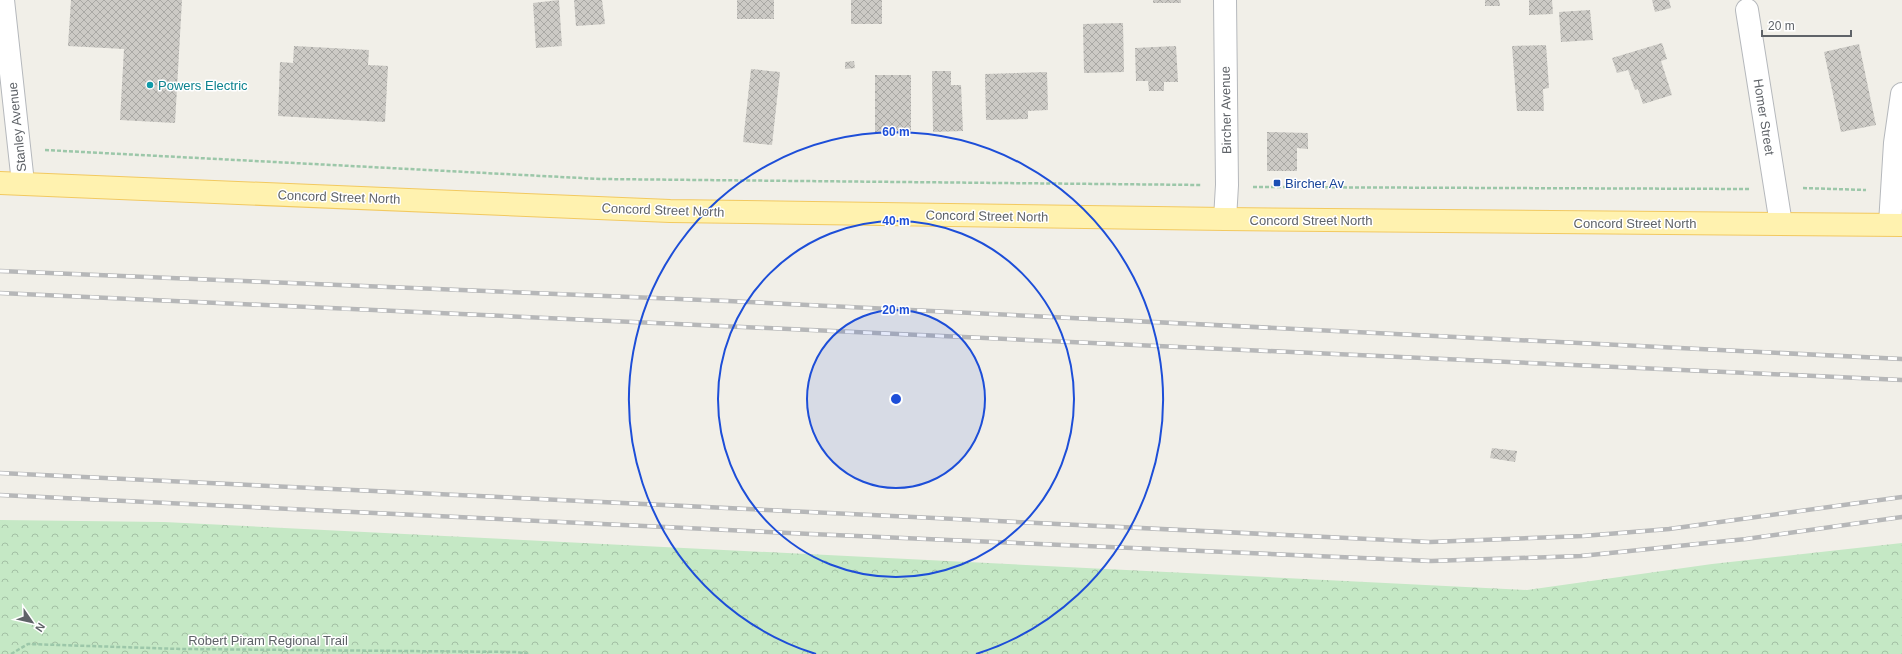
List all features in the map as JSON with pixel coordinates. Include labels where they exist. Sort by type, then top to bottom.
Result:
[{"type":"main road","name":"Concord Street North","points":[[0,183],[670,211],[1225,219],[1896,224]]},
{"type":"street","name":"Stanley Avenue","points":[[3,0],[23,183]]},
{"type":"street","name":"Bircher Avenue","points":[[1225,0],[1227,186],[1225,219]]},
{"type":"street","name":"Homer Street","points":[[1747,10],[1781,224]]},
{"type":"street","points":[[1896,224],[1892,190],[1895,143],[1902,94]]},
{"type":"path","points":[[19,147],[57,151],[600,179],[1268,187],[1892,190]]},
{"type":"path","name":"Robert Piram Regional Trail","points":[[11,654],[28,644],[181,649],[414,650],[516,652],[529,654]]},
{"type":"green space","points":[[0,520],[164,522],[1527,590],[1712,564],[1902,543],[1902,654],[0,654]]},
{"type":"building","name":"Powers Electric","points":[[71,0],[182,0],[175,123],[120,120],[124,49],[68,46]]},
{"type":"building","points":[[559,0],[562,46],[536,48],[533,3]]},
{"type":"building","points":[[574,0],[602,0],[605,24],[576,26]]},
{"type":"building","points":[[737,0],[774,0],[774,19],[737,19]]},
{"type":"building","points":[[851,0],[882,0],[882,24],[851,24]]},
{"type":"building","points":[[1153,0],[1181,0],[1181,3],[1153,3]]},
{"type":"building","points":[[1485,0],[1499,0],[1500,6],[1485,6]]},
{"type":"building","points":[[1529,0],[1552,0],[1553,14],[1529,15]]},
{"type":"building","points":[[1652,0],[1669,0],[1671,8],[1655,12]]},
{"type":"building","points":[[1590,10],[1593,40],[1561,42],[1559,12]]},
{"type":"building","points":[[1123,23],[1124,72],[1084,73],[1083,24]]},
{"type":"building","points":[[1662,43],[1667,59],[1661,61],[1672,95],[1643,104],[1638,89],[1635,90],[1628,70],[1617,73],[1612,58]]},
{"type":"building","points":[[1859,44],[1876,125],[1841,132],[1824,52]]},
{"type":"building","points":[[1546,45],[1549,88],[1543,89],[1544,111],[1517,111],[1512,46]]},
{"type":"building","points":[[294,46],[369,50],[368,65],[388,66],[385,122],[278,116],[280,62],[293,63]]},
{"type":"building","points":[[1176,46],[1178,82],[1164,82],[1164,91],[1149,91],[1148,81],[1136,81],[1135,48]]},
{"type":"building","points":[[854,61],[855,68],[845,69],[845,62]]},
{"type":"building","points":[[751,69],[780,72],[772,145],[743,142]]},
{"type":"building","points":[[932,71],[951,71],[951,85],[961,85],[963,131],[933,132]]},
{"type":"building","points":[[1047,72],[1048,110],[1028,111],[1028,119],[986,120],[985,74]]},
{"type":"building","points":[[875,75],[911,75],[911,134],[875,134]]},
{"type":"building","points":[[1267,132],[1308,133],[1308,149],[1297,148],[1297,171],[1267,171]]},
{"type":"building","points":[[1492,448],[1517,451],[1515,462],[1490,458]]},
{"type":"railway","points":[[0,271],[728,301],[1902,359]]},
{"type":"railway","points":[[0,293],[1902,380]]},
{"type":"railway","points":[[0,473],[1430,542],[1583,536],[1669,529],[1902,497]]},
{"type":"railway","points":[[0,495],[811,534],[1431,561],[1581,556],[1746,539],[1902,517]]},
{"type":"place","name":"Powers Electric","points":[[150,85]]},
{"type":"place","name":"Bircher Av","points":[[1277,183]]}]
